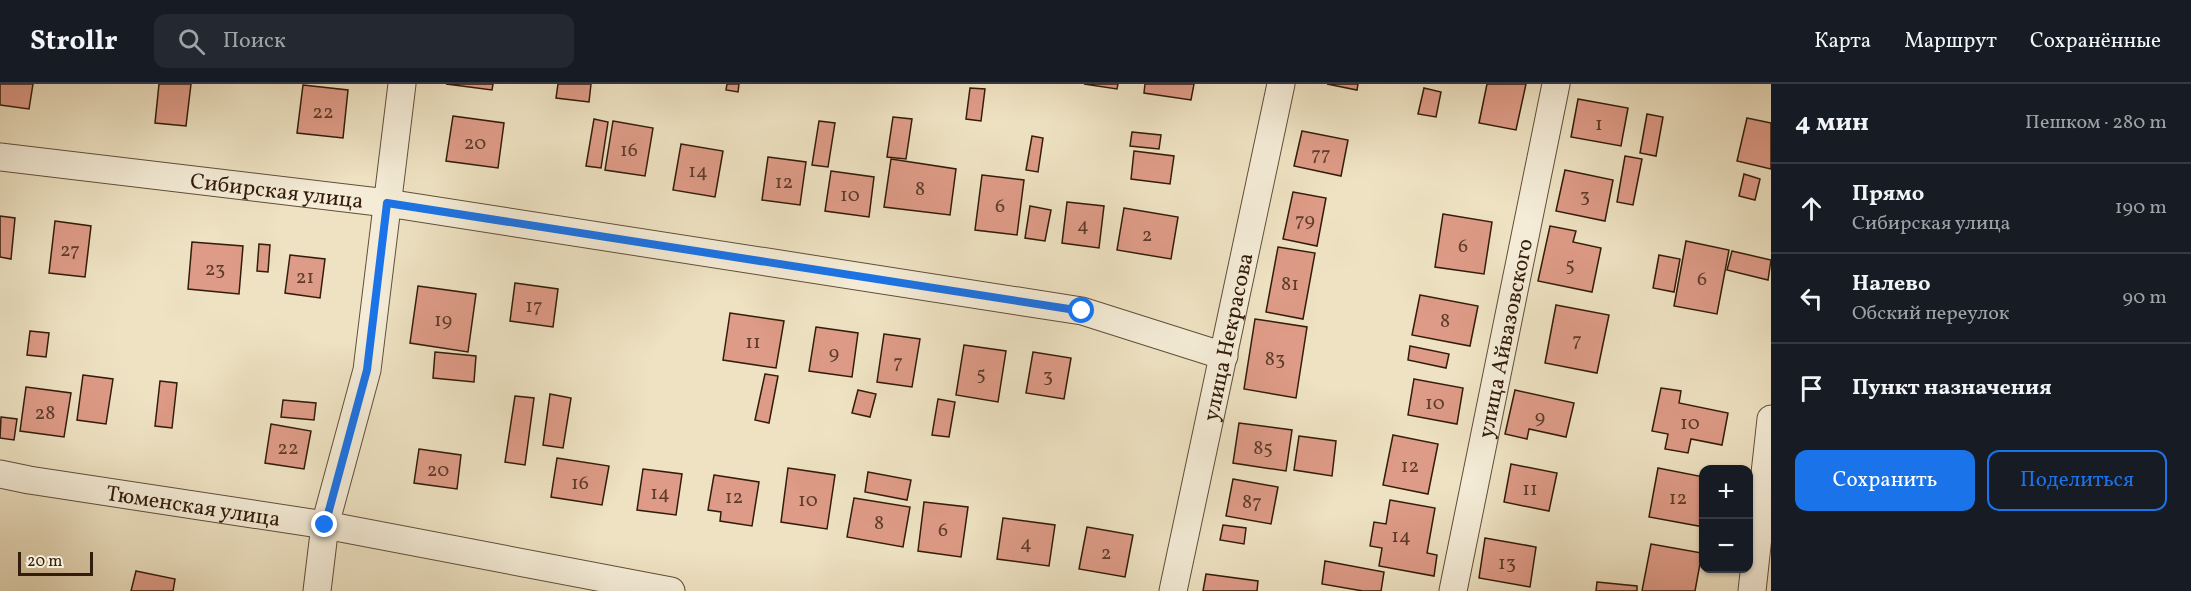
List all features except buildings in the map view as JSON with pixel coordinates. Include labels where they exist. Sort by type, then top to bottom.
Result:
[{"type":"street","points":[[317,591],[325,525],[367,370],[402,84]]},
{"type":"street","name":"улица Некрасова","points":[[1173,591],[1281,84]]},
{"type":"street","name":"улица Айвазовского","points":[[1453,591],[1556,84]]},
{"type":"street","name":"Сибирская улица","points":[[0,157],[387,203],[1082,311],[1224,356]]},
{"type":"street","points":[[1752,591],[1771,419]]},
{"type":"street","name":"Тюменская улица","points":[[0,474],[325,525],[672,591]]},
{"type":"route","points":[[325,525],[367,370],[387,203],[1082,311]]}]
